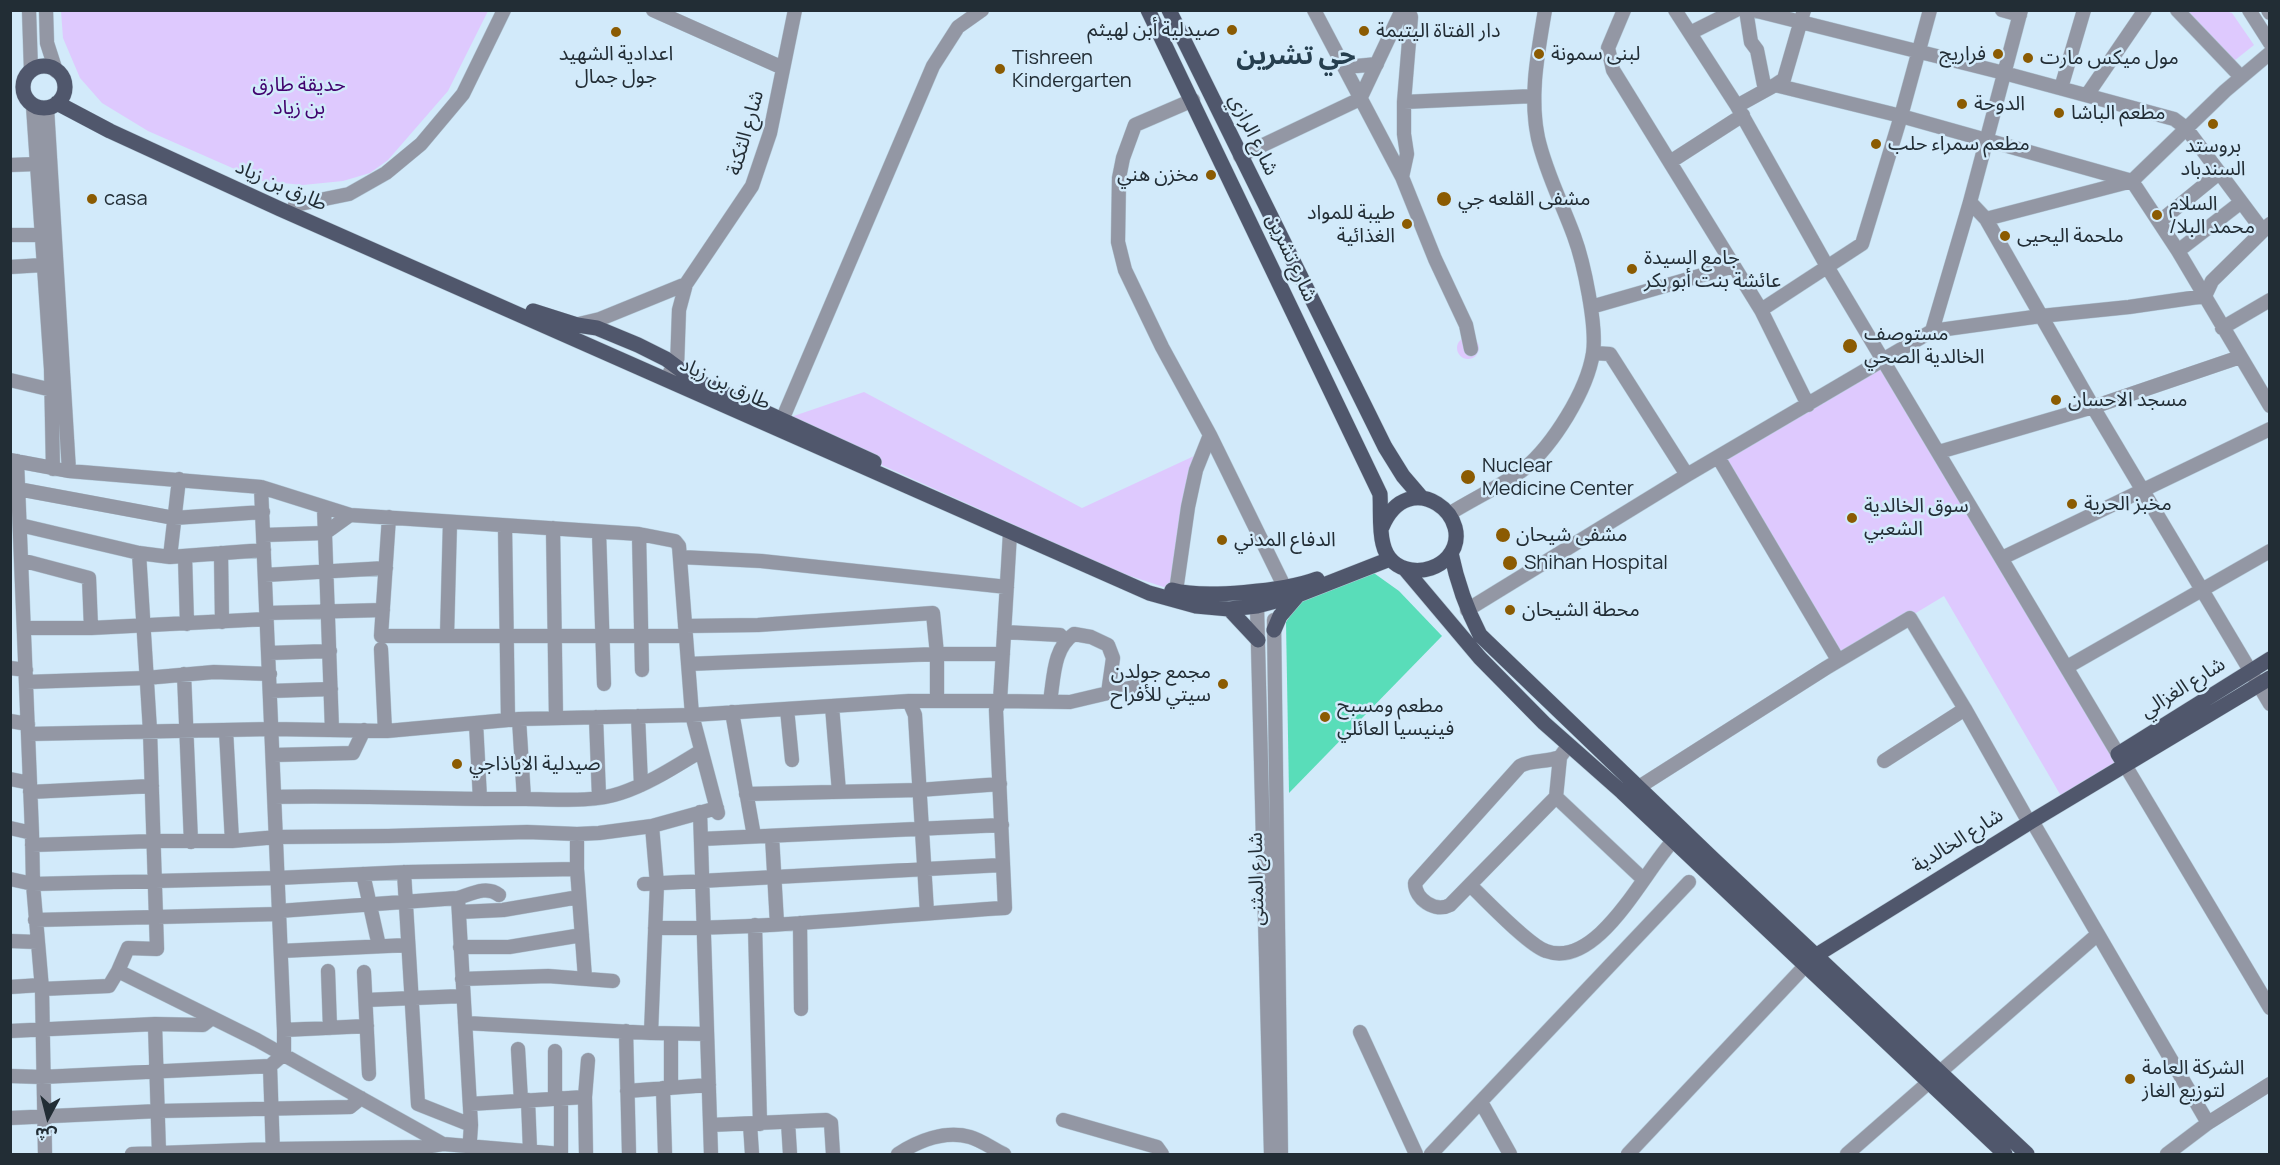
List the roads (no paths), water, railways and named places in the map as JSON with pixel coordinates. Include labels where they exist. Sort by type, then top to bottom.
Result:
[{"type":"main road","name":"شارع تشرين","points":[[1148,10],[1380,494],[1382,527]]},
{"type":"main road","name":"شارع الرازي","points":[[1169,10],[1385,447],[1403,476],[1421,497]]},
{"type":"main road","points":[[50,103],[64,82],[56,71],[43,66],[22,77],[24,95],[50,103],[114,122],[296,206],[545,316],[577,325],[599,323],[693,378],[1124,574],[1186,594],[1274,598],[1311,582],[1389,556]]},
{"type":"main road","name":"طارق بن زياد","points":[[50,103],[588,346],[1149,593],[1196,606],[1229,609],[1274,598]]},
{"type":"main road","points":[[1405,569],[1425,571],[1441,564],[1451,553],[1455,541],[1455,530],[1449,513],[1440,504],[1421,497],[1396,504],[1387,514],[1382,527],[1383,545],[1389,556],[1405,569],[1564,752],[1622,792],[1673,841],[1810,961],[1934,1078],[2027,1155]]},
{"type":"main road","points":[[1451,553],[1456,578],[1467,610],[1480,635],[1639,787],[1810,961]]},
{"type":"main road","points":[[1274,598],[1281,616],[1274,630]]},
{"type":"main road","points":[[1229,609],[1258,640]]},
{"type":"main road","name":"شارع الغزالي","points":[[2122,759],[2249,671],[2270,659]]},
{"type":"main road","points":[[2122,759],[2264,681]]},
{"type":"main road","name":"شارع الخالدية","points":[[1810,961],[2031,821],[2122,759]]},
{"type":"main road","points":[[1934,1078],[2005,1155]]},
{"type":"street","points":[[22,77],[29,10]]},
{"type":"street","points":[[46,10],[47,43],[56,71]]},
{"type":"street","points":[[296,206],[349,194],[387,173],[421,144],[463,94],[504,10]]},
{"type":"street","points":[[653,10],[783,68]]},
{"type":"street","name":"شارع الثكنة","points":[[677,367],[679,310],[687,284],[752,186],[770,133],[795,10]]},
{"type":"street","points":[[782,420],[933,66],[958,27],[982,10]]},
{"type":"street","points":[[1314,10],[1402,177],[1435,259],[1466,325],[1471,349]]},
{"type":"street","points":[[1240,156],[1359,99],[1402,10]]},
{"type":"street","points":[[1402,177],[1406,168],[1407,154],[1404,134],[1404,102],[1411,17],[1408,10]]},
{"type":"street","points":[[1449,513],[1524,469],[1549,441],[1576,403],[1593,353],[1591,307],[1575,237],[1546,166],[1538,135],[1534,96],[1538,50],[1545,10]]},
{"type":"street","points":[[1624,10],[1608,48],[1613,70],[1761,310],[1808,405]]},
{"type":"street","points":[[1675,10],[1740,111],[1828,268],[2270,1008]]},
{"type":"street","points":[[1690,33],[1736,10]]},
{"type":"street","points":[[1746,10],[1751,42],[1758,50],[1770,88]]},
{"type":"street","points":[[1753,10],[1802,17],[1919,51],[2174,119],[2186,128],[2240,203],[2266,227],[2212,281],[2205,296]]},
{"type":"street","points":[[1761,310],[1862,244],[1930,10]]},
{"type":"street","points":[[1932,331],[1970,202],[2020,13],[2002,10]]},
{"type":"street","points":[[2061,88],[2084,10]]},
{"type":"street","points":[[2087,95],[2145,10]]},
{"type":"street","points":[[2177,10],[2241,77]]},
{"type":"street","points":[[2249,10],[2270,44]]},
{"type":"street","points":[[1670,162],[1784,79],[1802,17]]},
{"type":"street","points":[[1986,219],[2132,181],[2186,128],[2270,53]]},
{"type":"street","points":[[1340,63],[1357,66],[1377,64]]},
{"type":"street","points":[[1770,88],[1901,116],[2132,181],[2178,251],[2222,328],[2268,399]]},
{"type":"street","points":[[1404,102],[1534,96]]},
{"type":"street","points":[[1193,100],[1136,125],[1123,158],[1119,178],[1118,242],[1125,270],[1162,347],[1210,435],[1274,598]]},
{"type":"street","points":[[50,103],[36,164],[52,390],[53,469]]},
{"type":"street","points":[[50,103],[69,471]]},
{"type":"street","points":[[10,165],[36,164]]},
{"type":"street","points":[[2159,222],[2219,173]]},
{"type":"street","points":[[1970,202],[1986,219],[2093,407],[2203,589],[2249,671],[2264,681],[2270,704]]},
{"type":"street","points":[[2178,251],[2240,203]]},
{"type":"street","points":[[10,235],[41,235]]},
{"type":"street","points":[[10,267],[43,265]]},
{"type":"street","points":[[1591,307],[1734,266]]},
{"type":"street","points":[[588,346],[599,323],[687,284]]},
{"type":"street","points":[[1467,610],[1687,475],[1932,331],[2041,316],[2129,308],[2205,296]]},
{"type":"street","points":[[2222,328],[2270,300]]},
{"type":"street","points":[[1593,353],[1610,354],[1687,475]]},
{"type":"street","points":[[1939,452],[2093,407],[2240,357]]},
{"type":"street","points":[[662,378],[677,367]]},
{"type":"street","points":[[10,380],[52,390]]},
{"type":"street","points":[[2002,558],[2270,429]]},
{"type":"street","points":[[1176,591],[1188,507],[1197,470],[1210,435]]},
{"type":"street","points":[[1718,457],[1839,660]]},
{"type":"street","points":[[10,828],[32,839],[191,842],[232,842],[277,837],[527,831],[577,834],[626,831],[700,812],[717,811],[692,715],[679,546],[675,541],[639,534],[350,515],[261,487],[69,471],[14,461],[18,489],[19,621],[26,676],[32,839],[33,884],[41,987],[45,1155]]},
{"type":"street","points":[[170,557],[179,479]]},
{"type":"street","points":[[10,1076],[42,1077],[270,1066],[284,1054],[277,837],[261,487]]},
{"type":"street","points":[[18,489],[174,518],[263,512]]},
{"type":"street","points":[[324,507],[332,730]]},
{"type":"street","points":[[264,535],[325,533],[350,515]]},
{"type":"street","points":[[389,518],[381,636],[641,636],[933,613],[937,654],[937,701]]},
{"type":"street","points":[[17,520],[139,553],[170,557],[264,550]]},
{"type":"street","points":[[447,636],[450,522]]},
{"type":"street","points":[[506,526],[505,636],[524,799]]},
{"type":"street","points":[[553,528],[556,718]]},
{"type":"street","points":[[599,532],[604,684]]},
{"type":"street","points":[[655,928],[800,923],[1005,908],[996,710],[1000,701],[1010,532]]},
{"type":"street","points":[[639,534],[642,670]]},
{"type":"street","points":[[2067,667],[2270,551]]},
{"type":"street","points":[[10,987],[109,986],[128,948],[157,949],[150,731],[139,553]]},
{"type":"street","points":[[221,553],[222,622]]},
{"type":"street","points":[[185,556],[187,624]]},
{"type":"street","points":[[680,557],[761,561],[1007,587]]},
{"type":"street","points":[[18,566],[89,578],[91,628]]},
{"type":"street","points":[[265,575],[386,568]]},
{"type":"street","name":"شارع المثنى","points":[[1274,598],[1281,1155]]},
{"type":"street","name":"شارع المثنى","points":[[1271,1155],[1258,640],[1274,598]]},
{"type":"street","points":[[19,621],[91,628],[222,622],[267,616],[383,610]]},
{"type":"street","points":[[1639,787],[1839,660],[1910,618],[2208,1123]]},
{"type":"street","points":[[1004,632],[1060,635],[1065,640]]},
{"type":"street","points":[[1050,702],[1057,660],[1065,640],[1074,634],[1091,637],[1108,645],[1113,658],[1107,693]]},
{"type":"street","points":[[381,649],[385,731]]},
{"type":"street","points":[[269,653],[330,651]]},
{"type":"street","points":[[688,664],[937,654],[1003,654]]},
{"type":"street","points":[[10,668],[26,676],[146,678],[214,672],[270,674]]},
{"type":"street","points":[[184,674],[191,842]]},
{"type":"street","points":[[10,721],[28,729],[385,731],[513,719],[692,715],[909,701],[1070,702],[1142,685]]},
{"type":"street","points":[[270,691],[331,689]]},
{"type":"street","points":[[909,701],[915,715],[927,913]]},
{"type":"street","points":[[832,706],[839,792]]},
{"type":"street","points":[[787,709],[792,760]]},
{"type":"street","points":[[1884,761],[1965,709]]},
{"type":"street","points":[[732,712],[754,836]]},
{"type":"street","points":[[638,716],[641,784]]},
{"type":"street","points":[[596,717],[599,797]]},
{"type":"street","points":[[476,723],[480,800]]},
{"type":"street","points":[[226,730],[232,842]]},
{"type":"street","points":[[273,755],[353,753],[364,730]]},
{"type":"street","points":[[275,797],[350,795],[480,800],[599,797],[620,794],[702,751]]},
{"type":"street","points":[[1564,752],[1556,797],[1470,885],[1444,908],[1428,903],[1415,887],[1416,883],[1520,766],[1528,761],[1548,762],[1564,752]]},
{"type":"street","points":[[10,779],[30,788],[152,786]]},
{"type":"street","points":[[746,794],[919,790],[1000,784]]},
{"type":"street","points":[[1556,797],[1643,879]]},
{"type":"street","points":[[700,812],[711,1155]]},
{"type":"street","points":[[701,839],[1002,825]]},
{"type":"street","points":[[651,1033],[655,928],[650,884],[652,826]]},
{"type":"street","points":[[577,834],[577,869],[585,978]]},
{"type":"street","points":[[772,836],[777,924]]},
{"type":"street","points":[[1470,885],[1527,938],[1545,951],[1561,953],[1574,951],[1593,941],[1636,893],[1643,879],[1673,841]]},
{"type":"street","points":[[650,884],[1002,865]]},
{"type":"street","points":[[10,879],[33,884],[577,869]]},
{"type":"street","points":[[404,872],[418,1104],[471,1125]]},
{"type":"street","points":[[363,874],[379,946]]},
{"type":"street","points":[[1431,1155],[1689,882]]},
{"type":"street","points":[[458,905],[478,891],[493,891],[499,895]]},
{"type":"street","points":[[35,920],[279,912],[406,902],[503,910],[579,897]]},
{"type":"street","points":[[458,905],[471,1125],[469,1151]]},
{"type":"street","points":[[800,923],[801,1009]]},
{"type":"street","points":[[752,1155],[755,1124],[755,925]]},
{"type":"street","points":[[1847,1155],[2098,934]]},
{"type":"street","points":[[460,947],[509,947],[582,935]]},
{"type":"street","points":[[10,941],[37,942]]},
{"type":"street","points":[[281,951],[408,945]]},
{"type":"street","name":"شارع الخالدية","points":[[1628,1155],[1810,961]]},
{"type":"street","points":[[118,971],[284,1054],[443,1144],[469,1151],[484,1146],[561,1155],[555,1051]]},
{"type":"street","points":[[328,971],[330,1028]]},
{"type":"street","points":[[364,972],[369,1074]]},
{"type":"street","points":[[462,979],[548,976],[613,981]]},
{"type":"street","points":[[366,1000],[463,996]]},
{"type":"street","points":[[10,1031],[203,1024],[212,1018]]},
{"type":"street","points":[[465,1023],[707,1034]]},
{"type":"street","points":[[155,1024],[159,1154]]},
{"type":"street","points":[[284,1030],[367,1026]]},
{"type":"street","points":[[626,1031],[629,1155]]},
{"type":"street","points":[[1360,1032],[1416,1155]]},
{"type":"street","points":[[665,1155],[671,1034]]},
{"type":"street","points":[[518,1049],[530,1150]]},
{"type":"street","points":[[586,1155],[585,1097],[588,1060]]},
{"type":"street","points":[[270,1066],[273,1152]]},
{"type":"street","points":[[2168,1155],[2208,1123],[2270,1084]]},
{"type":"street","points":[[627,1091],[709,1086]]},
{"type":"street","points":[[470,1104],[585,1097]]},
{"type":"street","points":[[10,1118],[159,1111],[350,1107],[361,1098]]},
{"type":"street","points":[[1480,1102],[1510,1155]]},
{"type":"street","points":[[1468,1115],[1491,1123]]},
{"type":"street","points":[[710,1125],[826,1120],[831,1123],[833,1155]]},
{"type":"street","points":[[1063,1120],[1157,1147],[1162,1155]]},
{"type":"street","points":[[788,1122],[790,1155]]},
{"type":"street","points":[[898,1155],[952,1134],[972,1137],[1004,1155]]},
{"type":"street","points":[[132,1155],[425,1148],[443,1144]]},
{"type":"place","name":"صيدلية أبن لهيثم","points":[[1232,30]]},
{"type":"place","name":"دار الفتاة اليتيمة","points":[[1364,31]]},
{"type":"place","name":"اعدادية الشهيد جول جمال","points":[[616,32]]},
{"type":"place","name":"لبنى سمونة","points":[[1539,54]]},
{"type":"place","name":"فراريج","points":[[1998,54]]},
{"type":"place","name":"مول ميكس مارت","points":[[2028,58]]},
{"type":"place","name":"Tishreen Kindergarten","points":[[1000,69]]},
{"type":"place","name":"الدوحة","points":[[1962,104]]},
{"type":"place","name":"مطعم الباشا","points":[[2059,113]]},
{"type":"place","name":"بروستد السندباد","points":[[2213,124]]},
{"type":"place","name":"مطعم سمراء حلب","points":[[1876,144]]},
{"type":"place","name":"مخزن هني","points":[[1211,175]]},
{"type":"place","name":"casa","points":[[92,199]]},
{"type":"place","name":"مشفى القلعه جي","points":[[1444,199]]},
{"type":"place","name":"السلام /محمد البلا","points":[[2157,215]]},
{"type":"place","name":"طيبة للمواد الغذائية","points":[[1407,224]]},
{"type":"place","name":"ملحمة اليحيى","points":[[2005,236]]},
{"type":"place","name":"جامع السيدة عائشة بنت أبو بكر","points":[[1632,269]]},
{"type":"place","name":"مستوصف الخالدية الصحي","points":[[1850,346]]},
{"type":"place","name":"مسجد الاحسان","points":[[2056,400]]},
{"type":"place","name":"Nuclear Medicine Center","points":[[1468,477]]},
{"type":"place","name":"مخبز الحرية","points":[[2072,504]]},
{"type":"place","name":"سوق الخالدية الشعبي","points":[[1852,518]]},
{"type":"place","name":"مشفى شيحان","points":[[1503,535]]},
{"type":"place","name":"الدفاع المدني","points":[[1222,540]]},
{"type":"place","name":"Shihan Hospital","points":[[1510,563]]},
{"type":"place","name":"محطة الشيحان","points":[[1510,610]]},
{"type":"place","name":"مجمع جولدن سيتي للأفراح","points":[[1223,684]]},
{"type":"place","name":"مطعم ومسبح فينيسيا العائلي","points":[[1325,717]]},
{"type":"place","name":"صيدلية الاياذاجي","points":[[457,764]]},
{"type":"place","name":"الشركة العامة لتوزيع الغاز","points":[[2130,1079]]},
{"type":"district","name":"حي تشرين","points":[[1296,57]]},
{"type":"park label","name":"حديقة طارق بن زياد","points":[[299,96]]}]
